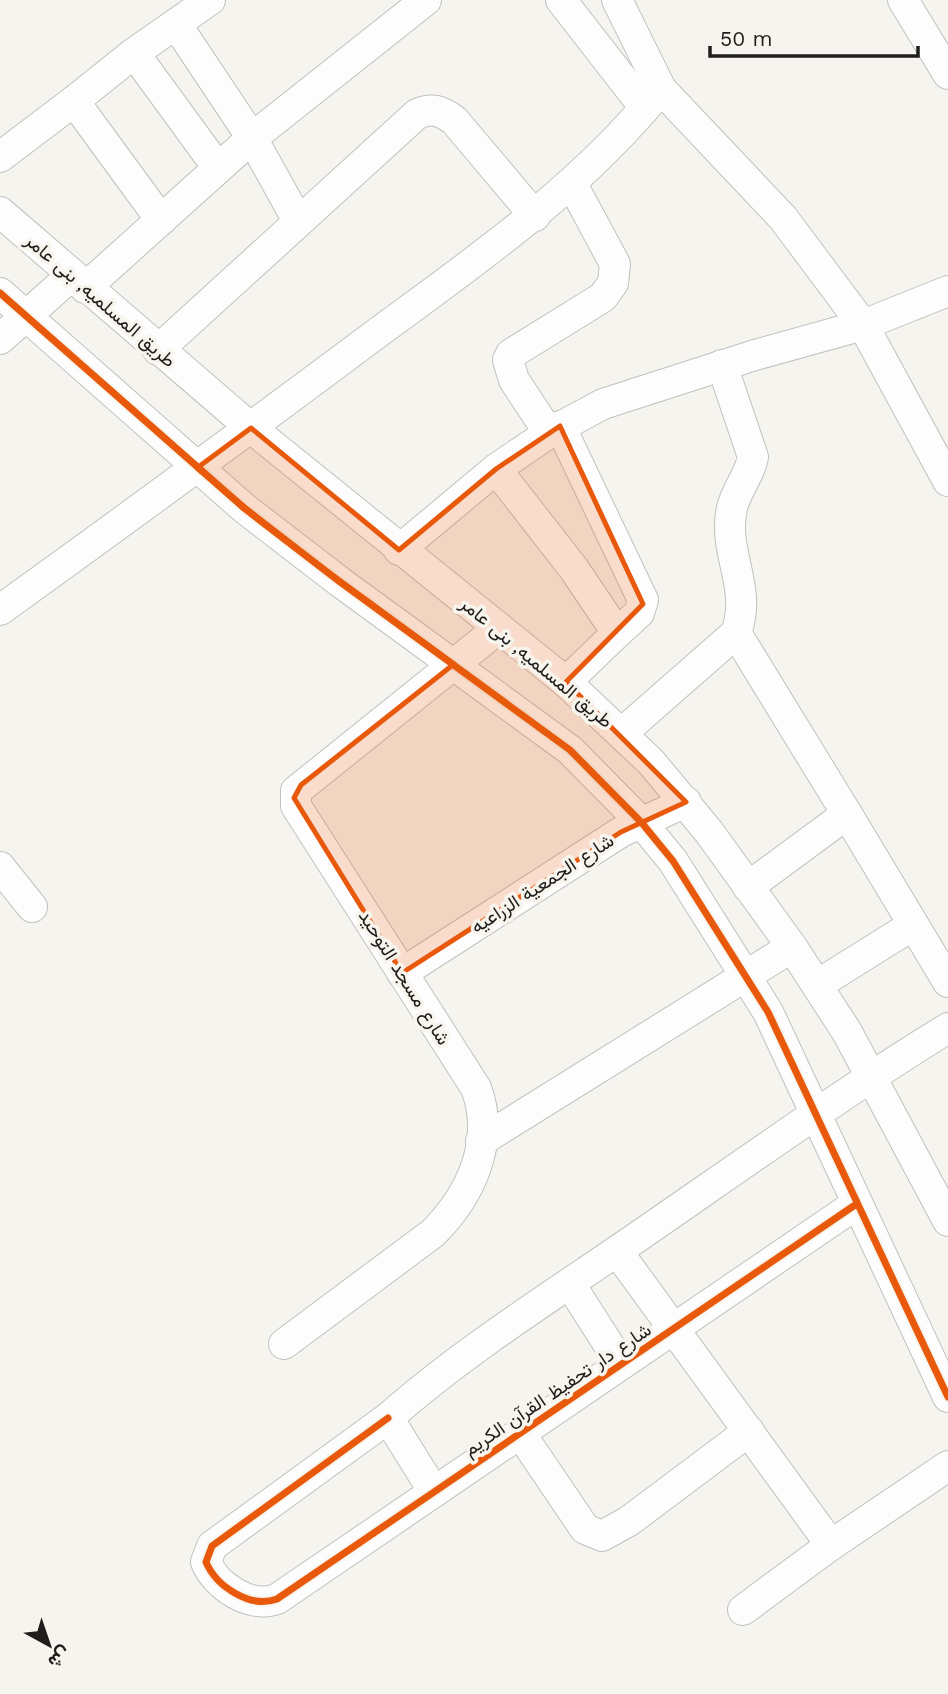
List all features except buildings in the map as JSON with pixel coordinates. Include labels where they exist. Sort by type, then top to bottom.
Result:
[{"type":"street","points":[[0,157],[134,53],[210,0]]},
{"type":"street","points":[[0,340],[27,317],[160,220],[253,138],[426,0]]},
{"type":"street","points":[[561,0],[653,99],[783,218],[863,325],[948,481]]},
{"type":"street","points":[[617,0],[653,99]]},
{"type":"street","points":[[909,3],[945,63]]},
{"type":"street","points":[[176,24],[253,138],[298,221]]},
{"type":"street","points":[[134,53],[218,168]]},
{"type":"street","points":[[0,610],[197,468],[535,216],[622,137],[653,99]]},
{"type":"street","points":[[74,102],[160,220]]},
{"type":"street","points":[[158,350],[417,114],[426,110],[442,111],[454,120],[535,216]]},
{"type":"street","points":[[566,682],[639,614],[643,600],[554,429],[514,380],[508,360],[511,354],[603,298],[615,275],[615,264],[572,184]]},
{"type":"street","name":"طريق المسلميه, بنى عامر","points":[[0,212],[78,282],[251,428],[566,682],[622,733],[686,802],[792,947],[873,1074],[944,1200]]},
{"type":"street","points":[[399,550],[496,469],[554,429],[603,404],[722,365],[863,325],[948,291]]},
{"type":"street","points":[[0,293],[197,468],[290,544],[570,750],[641,822],[673,861],[768,1012],[855,1205],[948,1397]]},
{"type":"street","points":[[622,733],[736,633],[743,605],[733,558],[732,509],[753,457],[722,365]]},
{"type":"street","points":[[496,469],[573,569],[617,633]]},
{"type":"street","name":"شارع مسجد التوحيد","points":[[284,1344],[433,1233],[452,1214],[467,1192],[477,1167],[482,1105],[476,1088],[294,798],[301,785],[499,628]]},
{"type":"street","points":[[736,633],[948,982]]},
{"type":"street","name":"شارع الجمعية الزراعيه","points":[[402,973],[641,822],[686,802]]},
{"type":"street","points":[[748,887],[847,814]]},
{"type":"street","points":[[0,867],[32,908]]},
{"type":"street","points":[[817,985],[913,925]]},
{"type":"street","points":[[481,1141],[792,947]]},
{"type":"street","points":[[434,1492],[388,1418],[469,1354],[873,1074],[948,1028]]},
{"type":"street","name":"شارع دار تحفيظ القرآن الكريم","points":[[388,1418],[212,1546],[206,1562],[220,1582],[245,1598],[269,1602],[277,1599],[855,1205]]},
{"type":"street","points":[[617,1251],[831,1545]]},
{"type":"street","points":[[570,1284],[621,1364]]},
{"type":"street","points":[[520,1433],[585,1529],[601,1536],[629,1521],[749,1431]]},
{"type":"street","points":[[743,1610],[831,1545],[948,1466]]},
{"type":"highlighted area","points":[[560,426],[643,604],[566,682],[686,802],[621,832],[402,973],[294,798],[301,785],[454,664],[290,544],[197,468],[251,428],[399,550],[496,469]]},
{"type":"cycle path","points":[[0,293],[244,508],[340,582],[570,750],[641,822],[673,861],[768,1012],[948,1397]]},
{"type":"cycle path","points":[[388,1418],[212,1546],[206,1562],[218,1579],[245,1598],[256,1601],[277,1599],[855,1205]]}]
